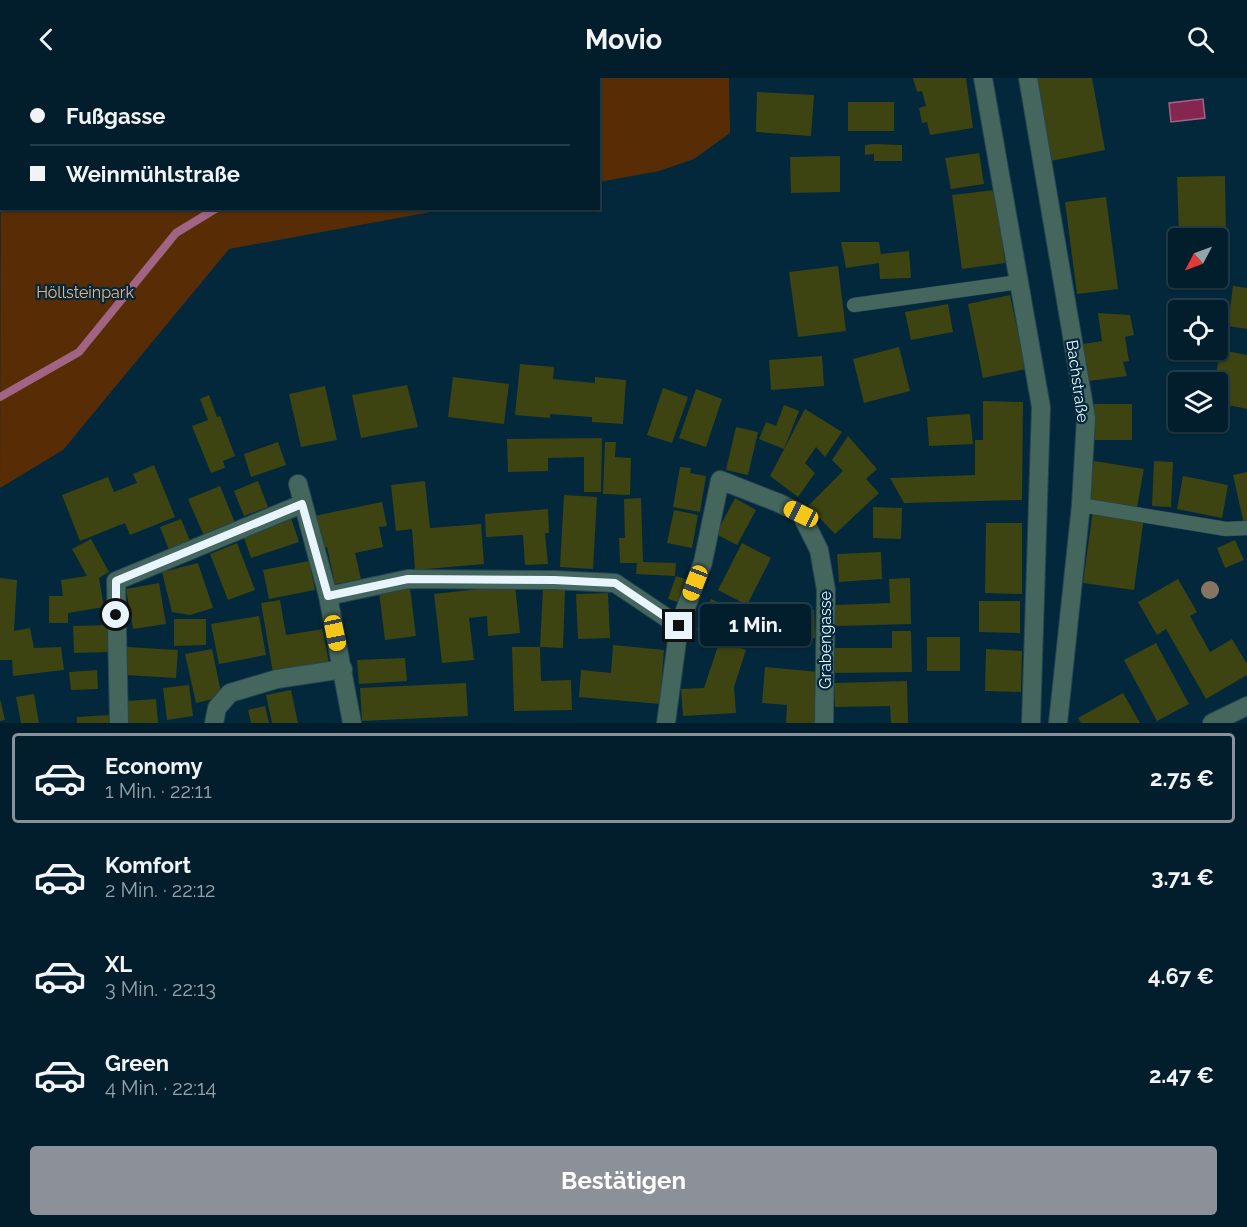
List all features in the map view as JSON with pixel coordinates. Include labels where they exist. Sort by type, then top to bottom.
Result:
[{"type":"street","points":[[984,78],[1041,407],[1031,723]]},
{"type":"street","name":"Bachstraße","points":[[1028,78],[1086,418],[1081,505],[1058,723]]},
{"type":"street","name":"Grabengasse","points":[[679,626],[703,562],[720,480],[801,514],[819,550],[826,590],[824,723]]},
{"type":"street","points":[[298,484],[328,596],[352,723]]},
{"type":"street","points":[[119,723],[116,581],[302,504]]},
{"type":"street","points":[[328,596],[408,579],[554,580],[615,583],[679,626],[666,723]]},
{"type":"street","points":[[214,723],[217,708],[230,693],[277,679],[343,669]]},
{"type":"street","points":[[1212,723],[1238,714]]},
{"type":"lane","points":[[854,305],[1019,282]]},
{"type":"lane","points":[[1081,505],[1226,529],[1247,528]]},
{"type":"green space","points":[[600,78],[729,78],[730,133],[694,159],[659,171],[600,182]]},
{"type":"green space","name":"Höllsteinpark","points":[[1,210],[442,210],[229,249],[63,450],[0,488]]},
{"type":"shaded area","points":[[1203,99],[1205,118],[1171,122],[1169,103]]},
{"type":"building","points":[[913,78],[966,78],[973,128],[930,135],[927,122],[922,123],[919,108],[926,106],[922,91],[917,92]]},
{"type":"building","points":[[1036,78],[1092,78],[1105,150],[1051,161]]},
{"type":"building","points":[[757,92],[814,95],[811,136],[756,132]]},
{"type":"building","points":[[848,102],[894,102],[894,131],[848,131]]},
{"type":"building","points":[[865,145],[902,145],[902,161],[874,161],[874,154],[865,155]]},
{"type":"building","points":[[979,153],[984,184],[951,189],[945,158]]},
{"type":"building","points":[[840,156],[840,192],[791,193],[790,157]]},
{"type":"building","points":[[1225,176],[1226,228],[1179,228],[1177,177]]},
{"type":"building","points":[[995,190],[1005,263],[962,269],[952,195]]},
{"type":"building","points":[[1106,197],[1118,289],[1077,294],[1065,202]]},
{"type":"building","points":[[841,242],[879,242],[881,254],[909,251],[911,278],[880,279],[879,263],[846,268]]},
{"type":"building","points":[[838,266],[846,331],[798,337],[789,272]]},
{"type":"building","points":[[1233,286],[1247,288],[1247,329],[1228,326]]},
{"type":"building","points":[[1010,295],[1026,369],[983,378],[968,304]]},
{"type":"building","points":[[948,304],[953,332],[911,340],[905,312]]},
{"type":"building","points":[[1098,313],[1130,315],[1134,335],[1125,337],[1129,361],[1123,362],[1127,376],[1089,381],[1083,344],[1102,341]]},
{"type":"building","points":[[899,347],[910,391],[864,403],[853,359]]},
{"type":"building","points":[[1228,351],[1247,355],[1247,409],[1228,405],[1228,372],[1216,372],[1219,360],[1228,360]]},
{"type":"building","points":[[822,356],[824,386],[771,390],[769,360]]},
{"type":"building","points":[[520,364],[554,367],[553,379],[595,383],[595,377],[626,380],[623,424],[592,422],[592,417],[550,414],[550,418],[515,415]]},
{"type":"building","points":[[453,377],[509,384],[504,424],[448,417]]},
{"type":"building","points":[[407,385],[418,427],[361,438],[352,395]]},
{"type":"building","points":[[325,386],[337,440],[301,447],[289,394]]},
{"type":"building","points":[[663,388],[688,397],[672,443],[647,435]]},
{"type":"building","points":[[696,389],[722,399],[706,447],[679,438]]},
{"type":"building","points":[[209,395],[217,417],[220,416],[235,456],[223,461],[225,468],[211,473],[192,426],[208,420],[200,399]]},
{"type":"building","points":[[983,401],[1023,402],[1022,500],[904,503],[890,478],[975,475],[975,440],[983,440]]},
{"type":"building","points":[[1094,404],[1132,404],[1132,440],[1095,440]]},
{"type":"building","points":[[784,405],[799,411],[784,449],[759,439],[766,422],[776,426]]},
{"type":"building","points":[[805,409],[842,432],[825,457],[816,447],[805,463],[815,473],[798,497],[770,476]]},
{"type":"building","points":[[970,414],[973,444],[929,446],[927,417]]},
{"type":"building","points":[[736,427],[758,432],[748,475],[726,470]]},
{"type":"building","points":[[848,436],[877,469],[866,479],[879,493],[835,534],[808,506],[843,471],[832,460]]},
{"type":"building","points":[[602,438],[601,492],[584,492],[584,457],[548,458],[548,471],[508,472],[507,439]]},
{"type":"building","points":[[278,442],[286,465],[251,477],[244,454]]},
{"type":"building","points":[[605,442],[616,442],[615,457],[631,458],[630,495],[603,494]]},
{"type":"building","points":[[1094,461],[1144,469],[1137,507],[1088,499]]},
{"type":"building","points":[[1154,461],[1173,462],[1171,507],[1152,506]]},
{"type":"building","points":[[154,465],[175,517],[130,535],[125,523],[80,541],[62,495],[108,477],[114,492],[137,483],[133,474]]},
{"type":"building","points":[[680,467],[691,468],[690,473],[706,476],[700,512],[673,507]]},
{"type":"building","points":[[1247,472],[1247,524],[1244,524],[1233,475]]},
{"type":"building","points":[[1183,476],[1228,485],[1222,518],[1177,509]]},
{"type":"building","points":[[258,481],[268,507],[244,516],[234,491]]},
{"type":"building","points":[[425,481],[430,528],[481,524],[484,564],[415,570],[412,529],[396,531],[391,485]]},
{"type":"building","points":[[220,486],[235,523],[204,536],[188,499]]},
{"type":"building","points":[[564,495],[597,497],[593,569],[560,567]]},
{"type":"building","points":[[641,498],[643,562],[676,563],[675,576],[636,574],[637,563],[620,563],[619,538],[625,538],[624,499]]},
{"type":"building","points":[[735,498],[756,510],[737,545],[716,534]]},
{"type":"building","points":[[382,502],[387,526],[379,527],[383,547],[355,553],[361,579],[335,584],[327,547],[321,549],[314,516]]},
{"type":"building","points":[[873,507],[902,508],[901,539],[873,538]]},
{"type":"building","points":[[548,509],[549,533],[545,533],[548,564],[525,565],[523,535],[486,537],[485,514]]},
{"type":"building","points":[[674,510],[698,515],[692,548],[667,543]]},
{"type":"building","points":[[1093,510],[1144,517],[1134,590],[1083,583]]},
{"type":"building","points":[[291,518],[299,542],[251,558],[243,535]]},
{"type":"building","points":[[181,519],[190,541],[169,550],[160,527]]},
{"type":"building","points":[[986,523],[1022,523],[1022,594],[985,593]]},
{"type":"building","points":[[91,539],[109,572],[99,578],[104,607],[68,613],[68,623],[49,623],[49,596],[63,596],[61,580],[87,576],[72,549]]},
{"type":"building","points":[[1235,540],[1244,560],[1225,568],[1217,548]]},
{"type":"building","points":[[237,543],[255,590],[228,600],[210,554]]},
{"type":"building","points":[[742,543],[771,558],[747,605],[718,590]]},
{"type":"building","points":[[881,552],[882,579],[839,582],[837,554]]},
{"type":"building","points":[[309,561],[315,590],[269,599],[263,570]]},
{"type":"building","points":[[198,563],[213,608],[190,615],[172,612],[162,572]]},
{"type":"building","points":[[676,576],[691,581],[684,604],[668,599]]},
{"type":"building","points":[[0,578],[17,580],[14,631],[30,628],[34,648],[61,647],[64,670],[13,676],[12,660],[0,660]]},
{"type":"building","points":[[910,578],[911,624],[835,626],[834,605],[890,603],[889,579]]},
{"type":"building","points":[[1178,579],[1197,612],[1190,616],[1210,652],[1232,639],[1247,664],[1247,675],[1206,699],[1166,629],[1157,635],[1138,602]]},
{"type":"building","points":[[159,583],[166,624],[133,629],[126,589]]},
{"type":"building","points":[[515,585],[520,633],[488,636],[487,616],[469,618],[474,660],[442,663],[434,594]]},
{"type":"building","points":[[410,588],[416,636],[385,640],[379,592]]},
{"type":"building","points":[[543,589],[565,590],[563,648],[540,647]]},
{"type":"building","points":[[608,593],[610,638],[578,639],[576,594]]},
{"type":"building","points":[[711,599],[753,617],[740,648],[746,650],[734,687],[736,713],[683,716],[681,689],[704,688],[720,640],[697,630]]},
{"type":"building","points":[[280,600],[286,635],[323,629],[329,664],[273,673],[261,603]]},
{"type":"building","points":[[979,601],[1020,601],[1020,633],[979,632]]},
{"type":"building","points":[[814,610],[815,638],[766,640],[765,612]]},
{"type":"building","points":[[259,616],[266,655],[219,664],[211,624]]},
{"type":"building","points":[[174,619],[206,619],[206,645],[174,646]]},
{"type":"building","points":[[108,625],[109,652],[74,653],[73,626]]},
{"type":"building","points":[[892,631],[911,631],[912,672],[834,673],[834,648],[892,648]]},
{"type":"building","points":[[927,637],[960,637],[960,671],[927,671]]},
{"type":"building","points":[[1156,643],[1189,704],[1157,721],[1124,660]]},
{"type":"building","points":[[613,645],[664,650],[660,704],[579,697],[581,670],[611,673]]},
{"type":"building","points":[[127,647],[178,650],[176,678],[125,675]]},
{"type":"building","points":[[512,647],[540,647],[541,681],[571,680],[572,710],[514,711]]},
{"type":"building","points":[[212,649],[222,697],[196,703],[185,654]]},
{"type":"building","points":[[986,649],[1022,651],[1021,692],[985,691]]},
{"type":"building","points":[[405,658],[407,681],[359,684],[357,660]]},
{"type":"building","points":[[765,667],[819,672],[815,723],[786,723],[787,705],[762,703]]},
{"type":"building","points":[[97,670],[98,689],[71,690],[69,672]]},
{"type":"building","points":[[907,681],[908,723],[891,723],[890,706],[835,707],[834,683]]},
{"type":"building","points":[[466,683],[468,716],[362,721],[360,688]]},
{"type":"building","points":[[189,685],[193,716],[167,720],[163,688]]},
{"type":"building","points":[[291,690],[298,723],[272,723],[266,695]]},
{"type":"building","points":[[1123,693],[1140,723],[1081,723],[1078,718]]},
{"type":"building","points":[[34,694],[39,723],[21,723],[16,697]]},
{"type":"building","points":[[0,699],[5,720],[0,721]]},
{"type":"building","points":[[156,699],[158,723],[128,723],[126,701]]},
{"type":"building","points":[[265,706],[269,723],[251,723],[248,710]]},
{"type":"building","points":[[110,715],[110,723],[77,723],[77,717]]},
{"type":"waterway","points":[[0,397],[79,352],[176,233],[214,210]]},
{"type":"route","points":[[116,615],[116,581],[302,504],[328,596],[408,579],[554,580],[615,583],[679,626]]}]
